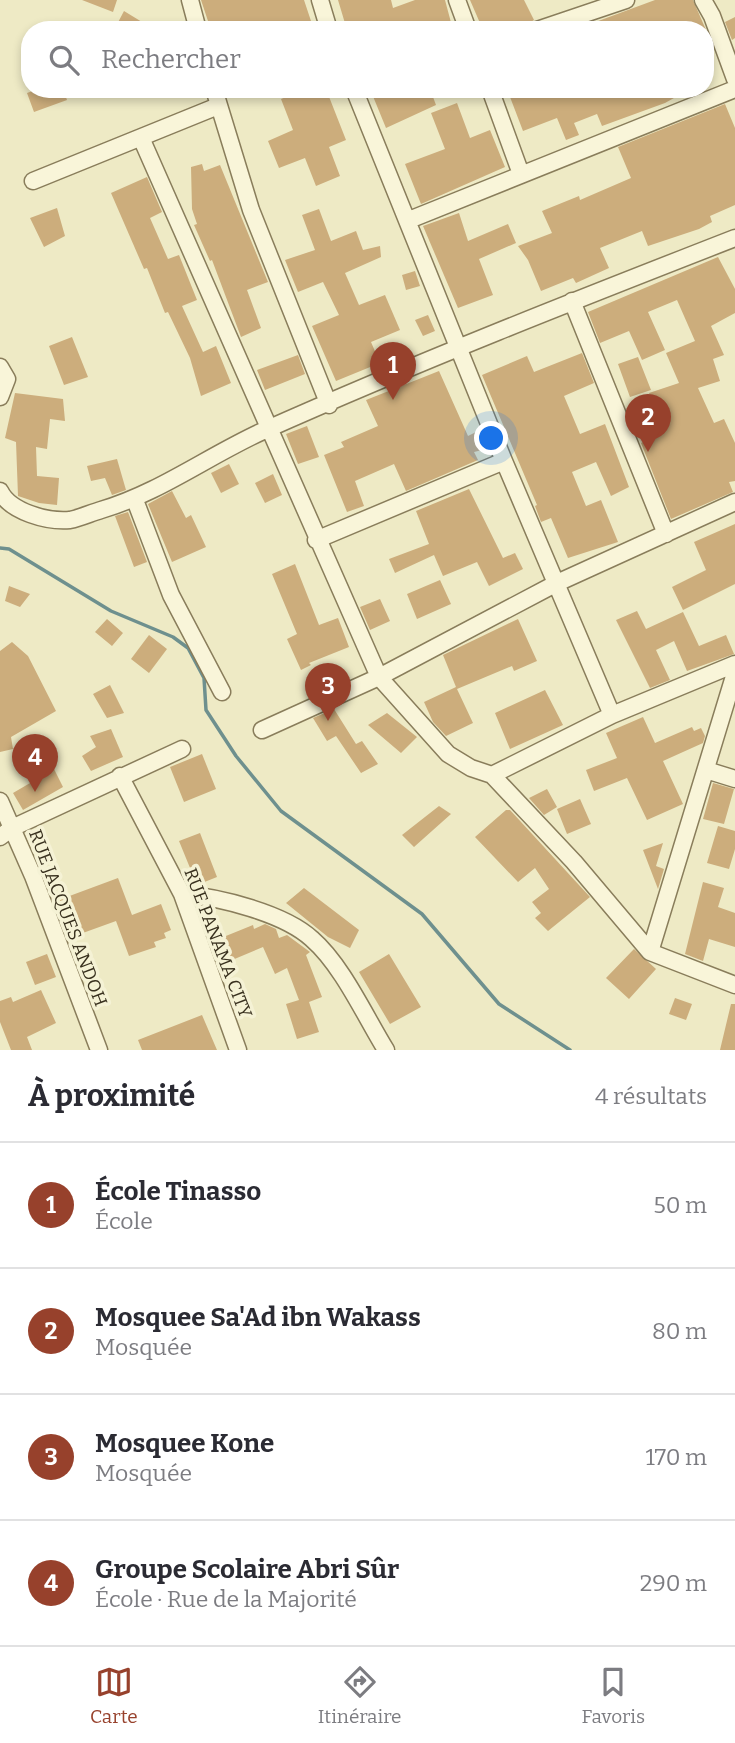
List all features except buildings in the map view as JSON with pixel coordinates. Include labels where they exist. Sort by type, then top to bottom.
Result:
[{"type":"street","points":[[190,0],[196,21]]},
{"type":"street","points":[[320,0],[326,21]]},
{"type":"street","points":[[457,0],[465,21]]},
{"type":"street","points":[[564,21],[626,0]]},
{"type":"street","points":[[703,0],[714,21]]},
{"type":"street","points":[[714,21],[735,79]]},
{"type":"street","points":[[714,97],[735,89]]},
{"type":"street","points":[[216,98],[251,209],[329,405]]},
{"type":"street","points":[[358,98],[410,220],[504,461],[612,715]]},
{"type":"street","points":[[493,98],[521,174]]},
{"type":"street","points":[[410,220],[712,98]]},
{"type":"street","points":[[33,181],[142,140],[218,106]]},
{"type":"street","points":[[142,140],[316,540],[379,677],[448,754],[471,768],[492,775],[574,862],[650,952],[735,985]]},
{"type":"street","points":[[0,491],[3,498],[18,508],[42,517],[70,520],[135,500],[268,429],[329,405],[458,346],[735,238]]},
{"type":"street","points":[[572,301],[666,534]]},
{"type":"street","points":[[0,367],[7,379],[0,397]]},
{"type":"street","points":[[316,540],[504,461]]},
{"type":"street","points":[[135,500],[171,595],[222,692]]},
{"type":"street","points":[[261,730],[379,677],[557,583],[735,502]]},
{"type":"street","points":[[492,775],[612,715],[735,663]]},
{"type":"street","points":[[650,952],[735,675]]},
{"type":"street","points":[[6,832],[182,749]]},
{"type":"street","points":[[706,770],[735,779]]},
{"type":"street","name":"RUE PANAMA CITY","points":[[120,776],[182,894],[238,1050]]},
{"type":"street","name":"RUE JACQUES ANDOH","points":[[0,801],[6,832],[99,1050]]},
{"type":"street","points":[[182,894],[212,897],[285,922],[311,938],[331,962],[386,1050]]},
{"type":"waterway","points":[[0,548],[9,549],[111,611],[173,637],[188,648],[204,678],[206,710],[236,756],[281,811],[422,914],[499,1004],[570,1050]]},
{"type":"place","name":"École Tinasso","points":[[393,400]]},
{"type":"place","name":"Mosquee Sa'Ad ibn Wakass","points":[[648,452]]},
{"type":"place","name":"Mosquee Kone","points":[[328,721]]},
{"type":"place","name":"Groupe Scolaire Abri Sûr","points":[[35,792]]}]
